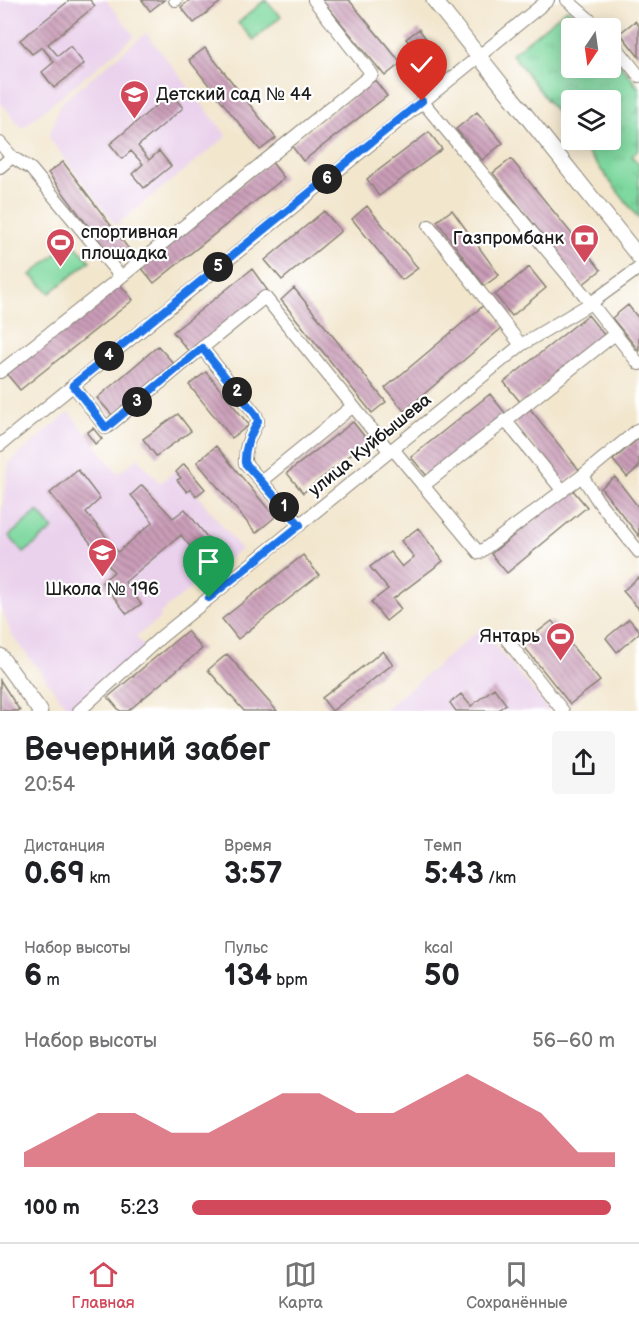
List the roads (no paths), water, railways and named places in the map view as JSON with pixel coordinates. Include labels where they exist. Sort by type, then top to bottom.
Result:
[{"type":"main road","points":[[434,0],[639,257]]},
{"type":"main road","points":[[0,656],[40,711]]},
{"type":"street","points":[[0,372],[372,74],[314,0]]},
{"type":"street","points":[[0,445],[548,0]]},
{"type":"street","points":[[567,0],[588,18]]},
{"type":"street","points":[[621,53],[639,76]]},
{"type":"street","points":[[422,101],[639,364]]},
{"type":"street","points":[[0,143],[12,157],[31,169],[121,277]]},
{"type":"street","points":[[0,167],[12,157]]},
{"type":"street","points":[[429,226],[521,345]]},
{"type":"street","name":"улица Куйбышева","points":[[79,711],[161,637],[521,345],[591,303],[639,268]]},
{"type":"street","points":[[73,385],[106,428],[265,297],[353,406],[479,553],[563,491],[639,429]]},
{"type":"street","points":[[423,486],[615,334]]},
{"type":"street","points":[[202,348],[256,415],[258,421],[244,452],[245,463],[300,525]]},
{"type":"street","points":[[261,481],[353,406]]},
{"type":"street","points":[[505,420],[563,491]]},
{"type":"street","points":[[582,476],[598,501],[639,552]]},
{"type":"street","points":[[507,640],[563,711]]},
{"type":"place","name":"Детский сад № 44","points":[[135,120]]},
{"type":"place","name":"Газпромбанк","points":[[585,264]]},
{"type":"place","name":"спортивная площадка","points":[[60,268]]},
{"type":"place","name":"Школа № 196","points":[[102,578]]},
{"type":"place","name":"Янтарь","points":[[561,662]]}]
